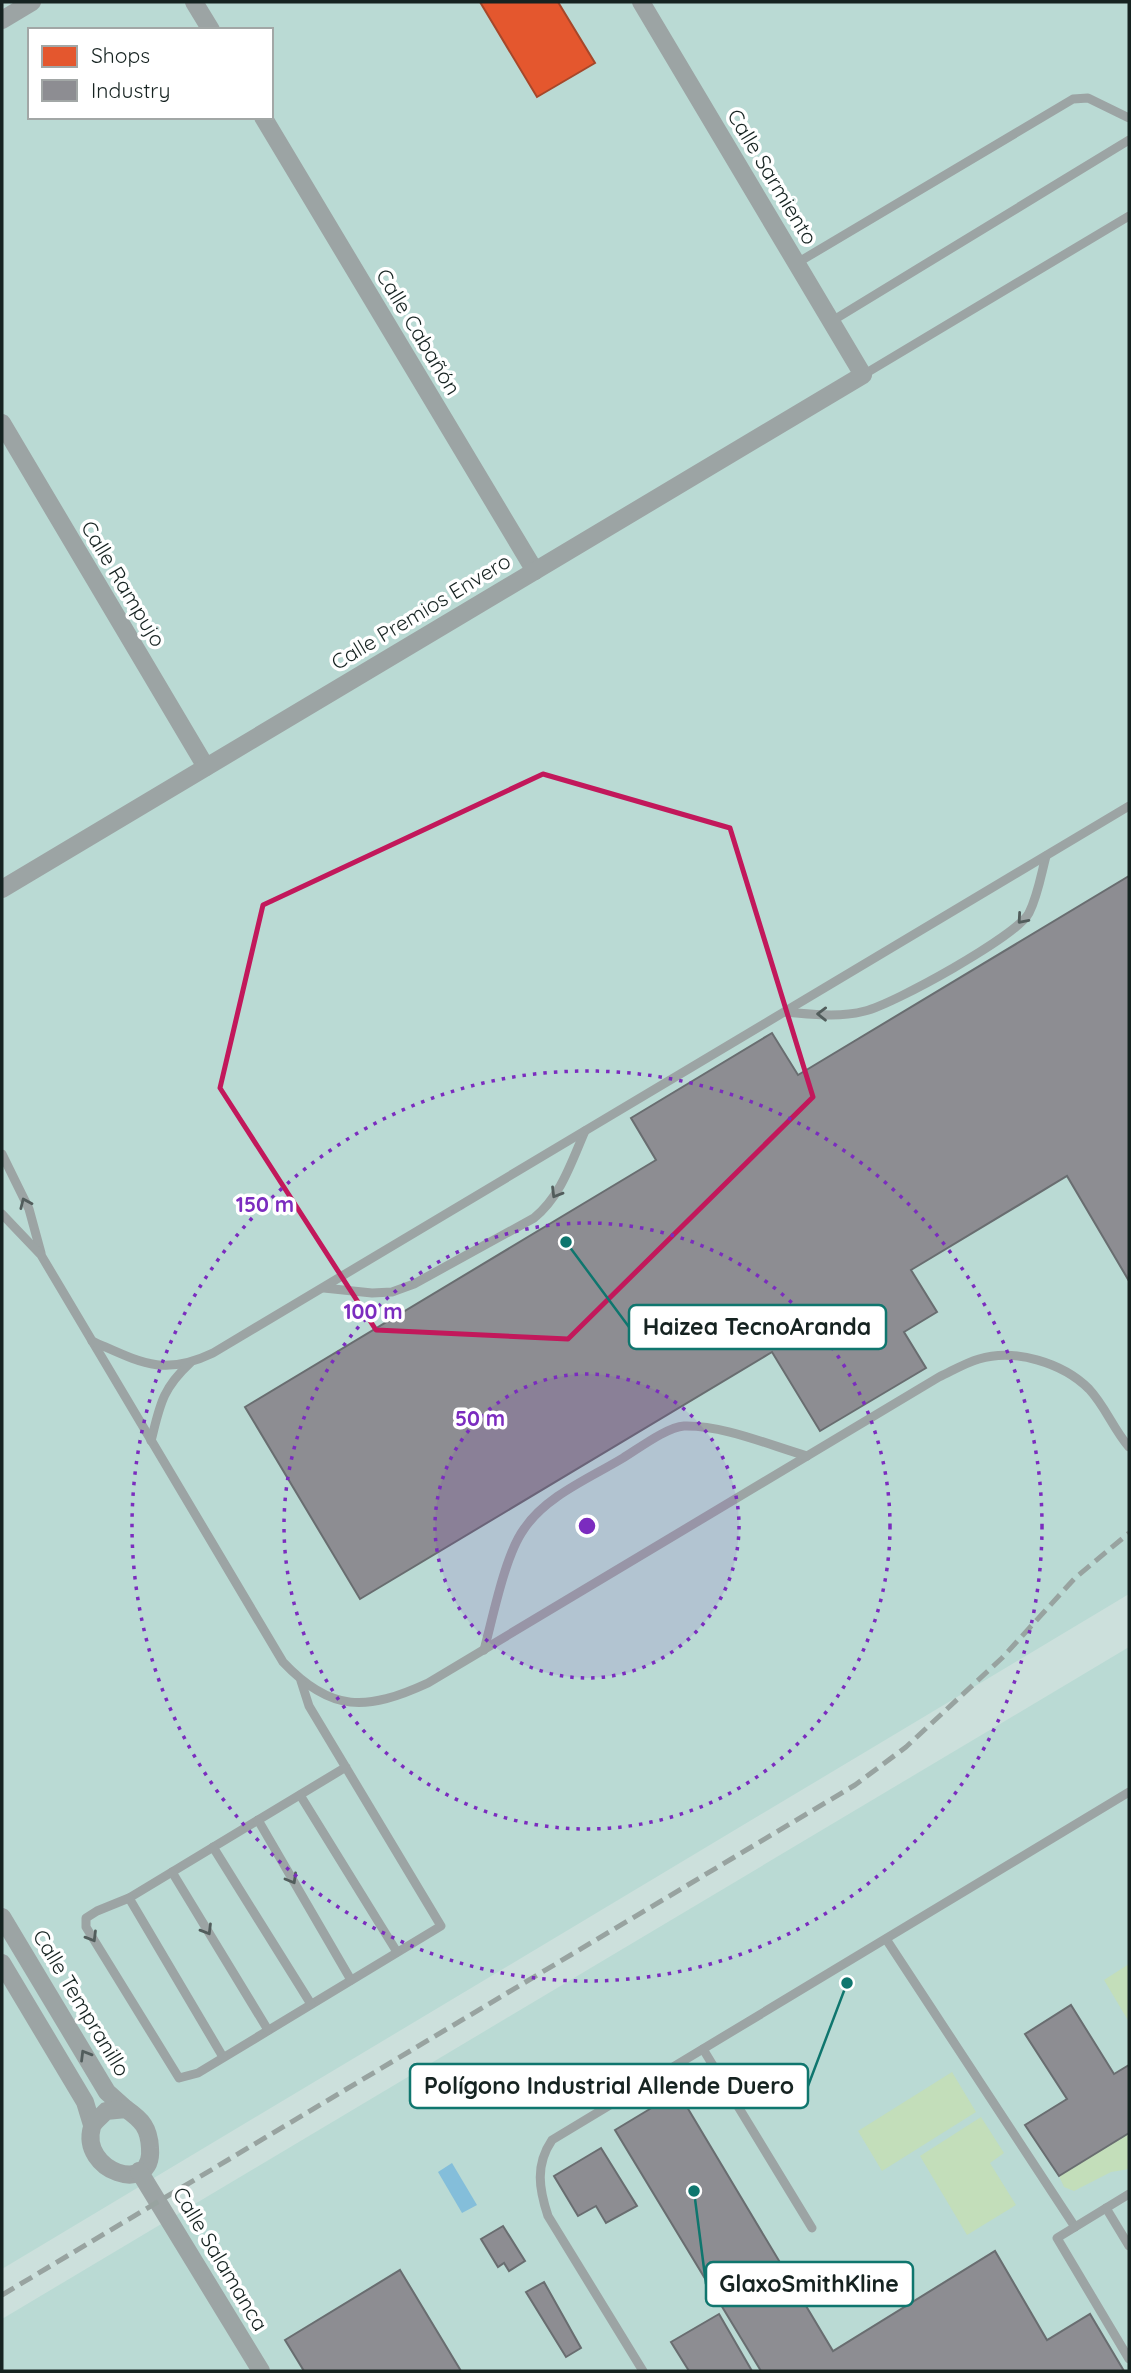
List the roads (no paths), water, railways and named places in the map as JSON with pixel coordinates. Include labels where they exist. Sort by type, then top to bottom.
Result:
[{"type":"street","points":[[2,20],[32,2]]},
{"type":"street","points":[[194,2],[210,28]]},
{"type":"street","name":"Calle Sarmiento","points":[[641,2],[863,375]]},
{"type":"street","name":"Calle Cabañón","points":[[264,119],[534,571]]},
{"type":"street","name":"Calle Premios Envero","points":[[2,889],[863,375]]},
{"type":"street","name":"Calle Rampujo","points":[[2,424],[205,767]]},
{"type":"street","name":"Calle Tempranillo","points":[[2,1917],[107,2092],[126,2109]]},
{"type":"street","points":[[2,1963],[85,2102],[92,2125],[91,2145],[103,2165],[121,2175],[134,2175],[144,2168],[151,2155],[149,2134],[141,2119],[126,2109],[106,2111],[92,2125]]},
{"type":"street","name":"Calle Salamanca","points":[[139,2171],[261,2371]]},
{"type":"lane","points":[[797,263],[1073,99],[1088,97],[1129,118]]},
{"type":"lane","points":[[832,321],[1129,140]]},
{"type":"lane","points":[[863,375],[1129,216]]},
{"type":"lane","points":[[91,1340],[149,1364],[174,1367],[213,1353],[1129,806]]},
{"type":"lane","points":[[785,1012],[825,1015],[862,1012],[887,1004],[932,981],[1016,927],[1028,915],[1039,886],[1045,856]]},
{"type":"lane","points":[[323,1287],[372,1293],[392,1292],[414,1284],[534,1219],[547,1208],[558,1192],[585,1131]]},
{"type":"lane","points":[[2,1154],[29,1209],[41,1255]]},
{"type":"lane","points":[[2,1214],[41,1255],[283,1662],[301,1681],[319,1692],[345,1701],[369,1704],[395,1698],[428,1683],[939,1377],[979,1359],[1006,1355],[1029,1358],[1072,1376],[1091,1391],[1129,1447]]},
{"type":"lane","points":[[151,1441],[167,1389],[190,1363]]},
{"type":"lane","points":[[484,1650],[512,1551],[523,1529],[561,1495],[652,1440],[680,1426],[709,1427],[807,1456]]},
{"type":"lane","points":[[301,1681],[310,1706],[440,1926],[198,2073],[179,2078],[86,1927],[86,1919],[97,1911],[129,1898],[346,1767]]},
{"type":"lane","points":[[643,2371],[548,2216],[539,2190],[540,2166],[543,2153],[552,2140],[1129,1792]]},
{"type":"lane","points":[[300,1795],[397,1952]]},
{"type":"lane","points":[[258,1820],[351,1980]]},
{"type":"lane","points":[[213,1847],[311,2004]]},
{"type":"lane","points":[[172,1872],[268,2030]]},
{"type":"lane","points":[[129,1898],[223,2057]]},
{"type":"lane","points":[[886,1939],[1075,2227]]},
{"type":"lane","points":[[703,2049],[812,2228]]},
{"type":"lane","points":[[1129,2194],[1056,2238],[1129,2359]]},
{"type":"lane","points":[[1106,2208],[1129,2246]]},
{"type":"water","points":[[452,2163],[477,2205],[462,2213],[438,2172]]},
{"type":"railway","points":[[2,2295],[855,1785],[906,1747],[1002,1658],[1075,1578],[1129,1533]]},
{"type":"place","name":"Haizea TecnoAranda","points":[[566,1242]]},
{"type":"place","name":"Polígono Industrial Allende Duero","points":[[847,1983]]},
{"type":"place","name":"GlaxoSmithKline","points":[[694,2191]]}]
